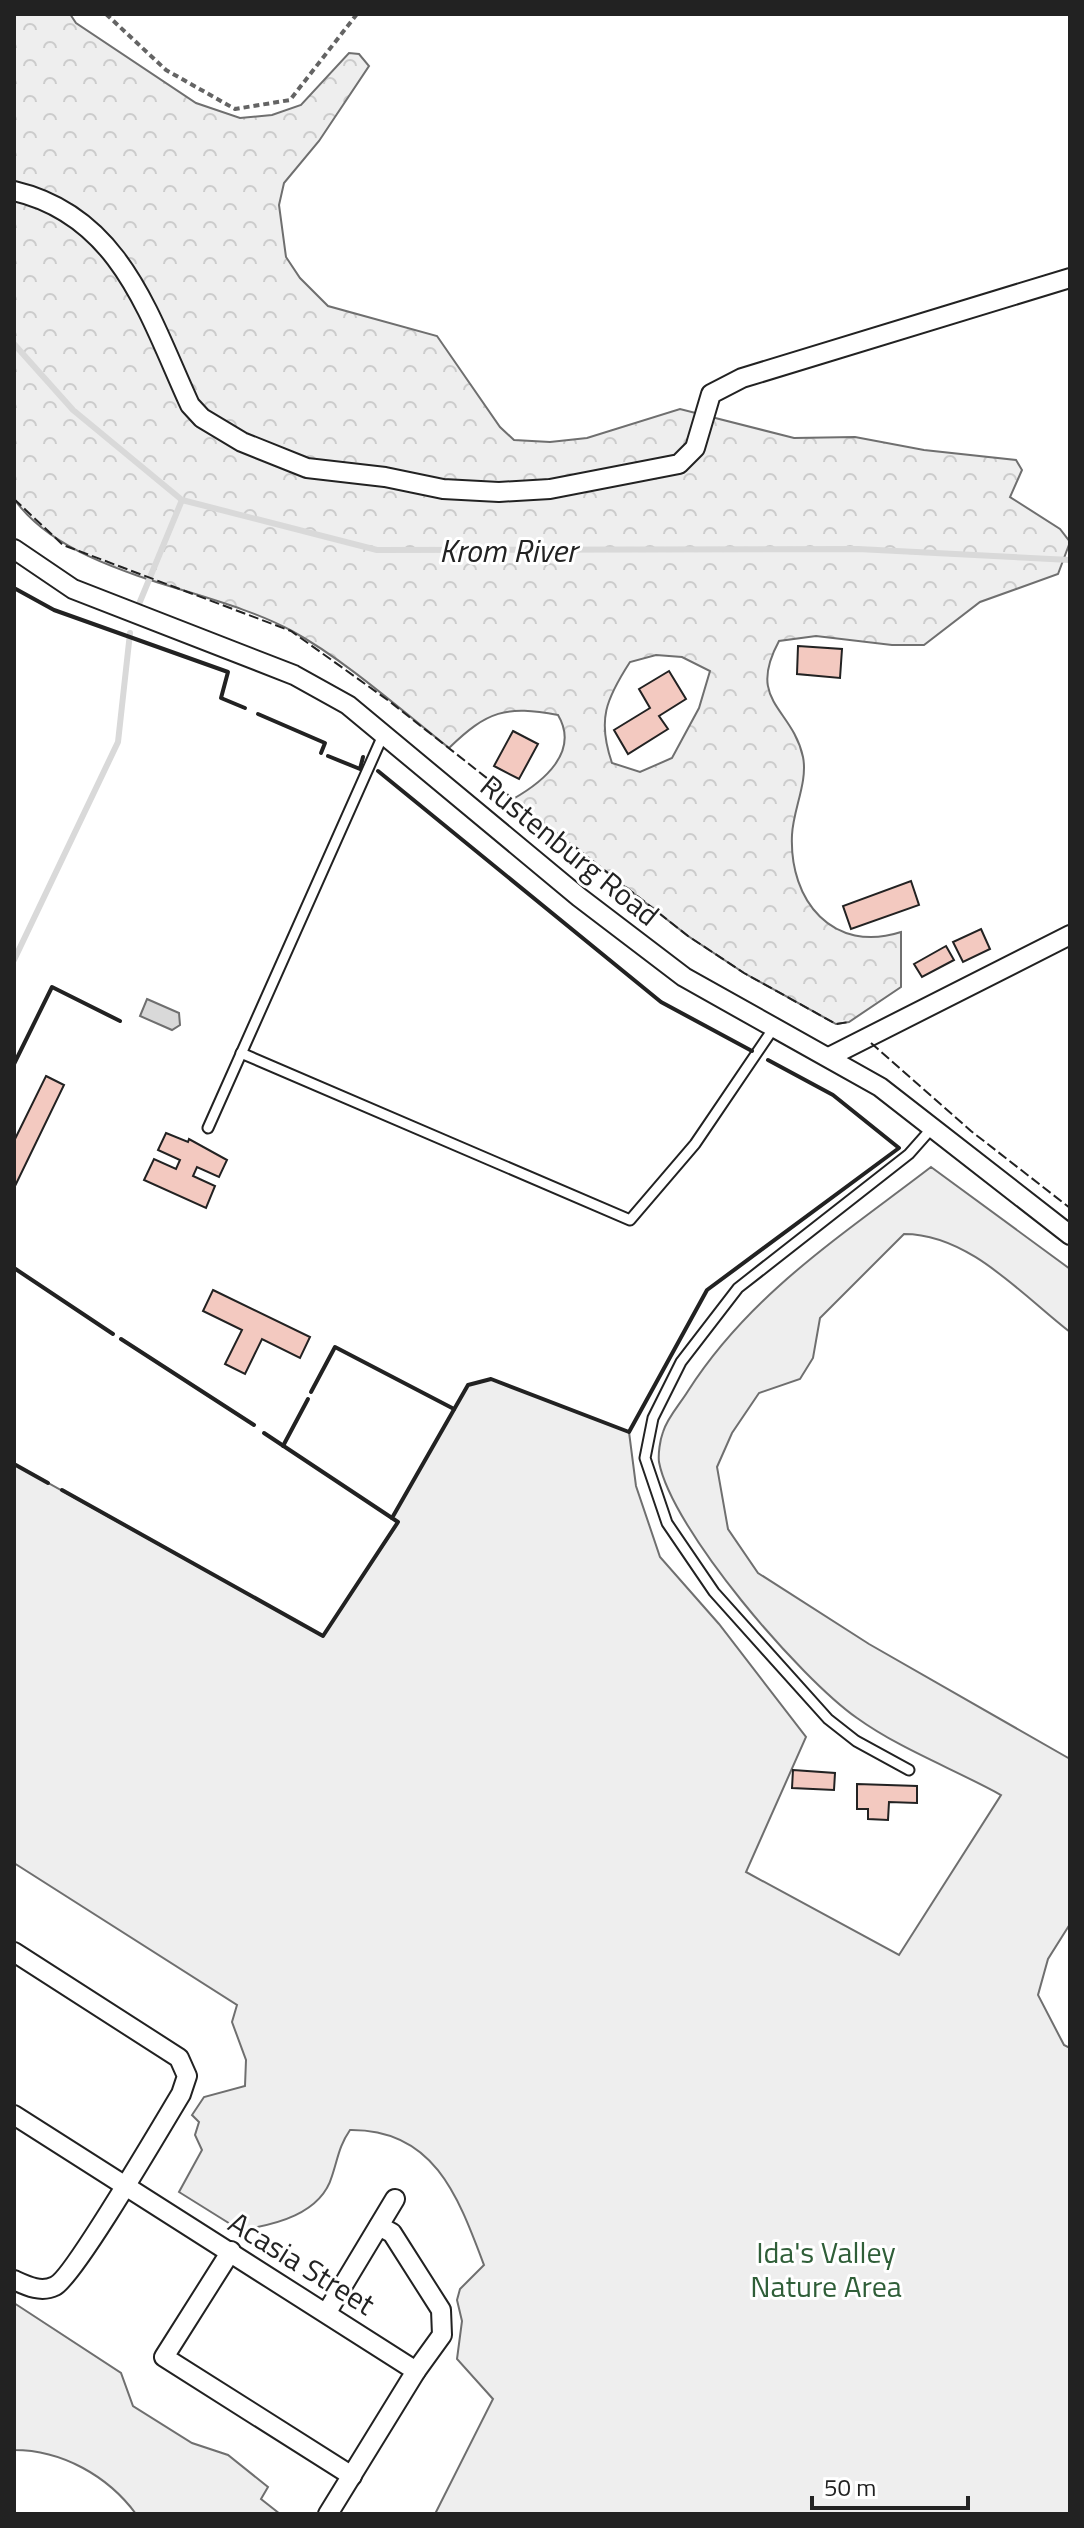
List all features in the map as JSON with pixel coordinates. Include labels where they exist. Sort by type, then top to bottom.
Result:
[{"type":"street","points":[[14,191],[36,196],[89,225],[115,254],[144,303],[190,405],[202,418],[242,442],[307,468],[385,477],[443,489],[499,492],[550,489],[679,464],[695,448],[711,394],[742,378],[1070,278]]},
{"type":"street","name":"Rustenburg Road","points":[[16,555],[73,589],[294,675],[348,705],[579,897],[661,959],[773,1029],[880,1087],[1070,1235]]},
{"type":"street","points":[[829,1057],[1070,935]]},
{"type":"street","points":[[14,1952],[179,2058],[187,2076],[181,2094],[58,2285],[41,2290],[14,2280]]},
{"type":"street","name":"Acasia Street","points":[[16,2120],[231,2251],[416,2371]]},
{"type":"street","points":[[327,2312],[395,2199]]},
{"type":"street","points":[[328,2514],[416,2371],[442,2335],[441,2310],[392,2233],[379,2226]]},
{"type":"street","points":[[231,2251],[164,2357],[352,2476]]},
{"type":"lane","points":[[208,1128],[384,732]]},
{"type":"lane","points":[[241,1053],[630,1220],[695,1144],[773,1029]]},
{"type":"lane","points":[[909,1770],[856,1741],[828,1719],[714,1592],[667,1523],[645,1458],[653,1418],[681,1362],[738,1288],[909,1154],[932,1128]]},
{"type":"path","points":[[106,14],[166,70],[235,109],[290,100],[357,14]]},
{"type":"green space","points":[[14,14],[70,14],[76,23],[196,103],[240,118],[272,115],[301,105],[349,53],[359,54],[369,66],[319,141],[284,183],[279,205],[286,257],[300,278],[328,306],[437,336],[500,427],[514,440],[550,442],[587,438],[680,409],[794,438],[855,437],[924,450],[1016,460],[1022,470],[1010,497],[1060,529],[1070,542],[1058,574],[980,602],[924,645],[892,645],[816,636],[779,641],[770,661],[767,678],[769,691],[797,740],[804,767],[792,835],[798,881],[807,900],[820,916],[836,928],[855,935],[877,937],[901,932],[901,987],[849,1022],[836,1024],[744,973],[688,936],[513,799],[546,775],[561,753],[564,729],[558,715],[524,711],[498,714],[475,726],[449,748],[352,671],[292,631],[222,602],[105,564],[70,547],[39,526],[14,499]],"holes":[[[656,655],[682,657],[710,671],[699,708],[672,758],[640,772],[612,763],[605,734],[606,710],[630,662]]]},
{"type":"green space","name":"Ida's Valley Nature Area","points":[[931,1167],[1070,1269],[1070,1332],[972,1255],[951,1244],[904,1234],[820,1318],[813,1358],[800,1379],[759,1393],[732,1433],[717,1467],[728,1529],[758,1573],[869,1644],[1070,1759],[1070,1924],[1048,1959],[1038,1995],[1064,2045],[1070,2048],[1070,2514],[435,2514],[493,2399],[457,2359],[462,2321],[457,2300],[460,2289],[484,2265],[464,2215],[439,2171],[403,2141],[379,2133],[350,2130],[332,2176],[318,2200],[282,2221],[240,2230],[179,2192],[202,2150],[195,2135],[199,2122],[192,2115],[204,2097],[245,2086],[246,2060],[232,2022],[237,2005],[14,1863],[14,1464],[323,1636],[398,1523],[392,1518],[468,1385],[491,1379],[629,1432],[636,1486],[660,1557],[719,1624],[806,1737],[746,1872],[899,1955],[1001,1795],[874,1729],[804,1671],[742,1600],[687,1525],[669,1491],[659,1455],[662,1435],[671,1416],[739,1325],[799,1268]]},
{"type":"green space","points":[[14,2303],[121,2373],[133,2406],[192,2443],[228,2455],[268,2487],[261,2499],[280,2514],[136,2514],[112,2488],[82,2468],[49,2455],[14,2450]]},
{"type":"shaded area","points":[[147,999],[179,1013],[180,1025],[172,1030],[140,1016]]},
{"type":"building","points":[[798,646],[842,649],[840,678],[797,674]]},
{"type":"building","points":[[669,671],[686,699],[659,716],[668,729],[628,754],[614,730],[650,708],[639,689]]},
{"type":"building","points":[[513,731],[538,744],[519,779],[494,766]]},
{"type":"building","points":[[911,881],[919,905],[851,929],[843,906]]},
{"type":"building","points":[[981,929],[990,949],[963,962],[953,942]]},
{"type":"building","points":[[946,946],[954,960],[922,977],[914,964]]},
{"type":"building","points":[[46,1076],[64,1085],[15,1186],[14,1141]]},
{"type":"building","points":[[166,1133],[188,1142],[189,1139],[227,1160],[219,1177],[197,1167],[193,1176],[215,1186],[206,1208],[144,1180],[154,1159],[176,1169],[180,1160],[158,1150]]},
{"type":"building","points":[[213,1290],[310,1337],[300,1358],[262,1339],[245,1374],[225,1364],[242,1330],[203,1311]]},
{"type":"building","points":[[793,1770],[835,1773],[834,1790],[792,1788]]},
{"type":"building","points":[[857,1784],[917,1786],[917,1803],[889,1802],[888,1820],[868,1819],[868,1809],[857,1809]]},
{"type":"waterway","name":"Krom River","points":[[14,344],[73,410],[182,500],[377,550],[858,549],[1070,560]]},
{"type":"waterway","points":[[139,604],[182,500]]},
{"type":"waterway","points":[[14,960],[118,742],[130,633]]},
{"type":"fence","points":[[14,499],[63,545],[291,631],[389,701],[549,827]]},
{"type":"fence","points":[[560,835],[688,936],[744,973],[836,1024],[849,1022]]},
{"type":"fence","points":[[871,1043],[971,1131],[1070,1208]]},
{"type":"wall","points":[[14,588],[54,610],[228,672],[221,698],[245,708]]},
{"type":"wall","points":[[258,714],[325,743],[321,753]]},
{"type":"wall","points":[[328,756],[360,769],[363,757]]},
{"type":"wall","points":[[378,771],[661,1002],[752,1051]]},
{"type":"wall","points":[[14,1064],[52,987],[120,1021]]},
{"type":"wall","points":[[62,1490],[323,1636],[398,1522],[392,1518],[468,1385],[491,1379],[629,1432],[707,1290],[899,1148],[833,1095],[768,1060]]},
{"type":"wall","points":[[14,1268],[113,1334]]},
{"type":"wall","points":[[121,1339],[254,1425]]},
{"type":"wall","points":[[311,1392],[335,1347],[454,1409]]},
{"type":"wall","points":[[283,1446],[308,1399]]},
{"type":"wall","points":[[264,1433],[392,1518]]},
{"type":"wall","points":[[14,1464],[48,1483]]}]
